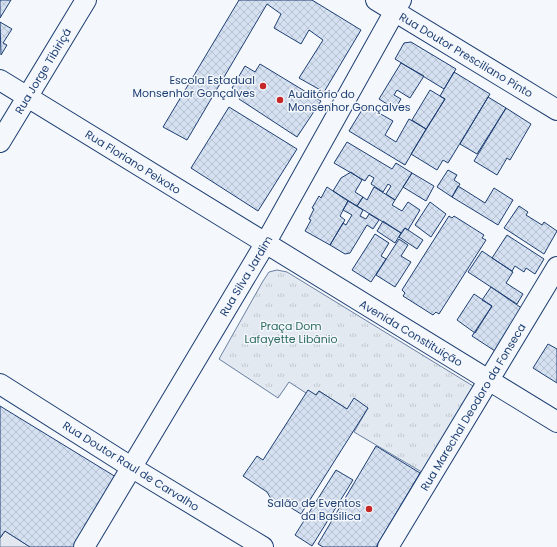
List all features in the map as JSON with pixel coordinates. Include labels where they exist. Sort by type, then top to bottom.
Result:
[{"type":"street","name":"Rua Jorge Tibiriçá","points":[[0,142],[86,0]]},
{"type":"street","name":"Rua Doutor Presciliano Pinto","points":[[376,0],[397,5],[557,110]]},
{"type":"street","name":"Rua Silva Jardim","points":[[84,547],[265,244],[397,5]]},
{"type":"street","name":"Rua Floriano Peixoto","points":[[0,80],[265,244]]},
{"type":"street","name":"Avenida Constituição","points":[[265,244],[557,422]]},
{"type":"street","name":"Rua Marechal Deodoro da Fonseca","points":[[388,547],[557,267]]},
{"type":"street","name":"Rua Doutor Raul de Carvalho","points":[[0,384],[131,467],[263,547]]},
{"type":"green space","name":"Praça Dom Lafayette Libânio","points":[[277,270],[287,272],[473,386],[476,390],[425,474],[354,432],[368,408],[347,409],[319,391],[316,395],[306,393],[289,382],[278,398],[219,359],[263,281],[269,272]]},
{"type":"shaded area","points":[[5,531],[30,547],[0,547],[0,538]]},
{"type":"building","points":[[0,0],[11,0],[0,18]]},
{"type":"building","points":[[239,0],[312,0],[361,30],[324,92],[299,78],[323,40],[309,30],[301,44],[274,28],[281,14],[267,4],[187,140],[163,127]]},
{"type":"building","points":[[0,22],[12,29],[3,43],[7,45],[1,55]]},
{"type":"building","points":[[411,42],[456,69],[444,89],[395,59],[404,43]]},
{"type":"building","points":[[401,63],[424,76],[410,98],[397,90],[394,95],[401,99],[395,109],[379,99]]},
{"type":"building","name":"Auditório do Monsenhor Gonçalves","points":[[260,64],[321,101],[297,137],[239,99],[243,93],[232,88],[245,66],[255,72]]},
{"type":"building","points":[[454,72],[490,94],[448,163],[443,160],[437,170],[411,154],[445,99],[440,96]]},
{"type":"building","points":[[430,90],[445,99],[426,129],[412,120]]},
{"type":"building","points":[[488,97],[506,108],[477,154],[460,144]]},
{"type":"building","points":[[365,105],[393,121],[385,135],[396,142],[409,119],[426,129],[405,165],[349,131]]},
{"type":"building","points":[[229,107],[297,149],[258,211],[191,168]]},
{"type":"building","points":[[506,108],[531,124],[510,160],[507,158],[497,175],[474,161]]},
{"type":"building","points":[[347,142],[392,169],[396,163],[412,173],[395,200],[386,194],[391,186],[388,184],[383,192],[371,184],[374,178],[369,175],[365,181],[334,163]]},
{"type":"building","points":[[448,170],[457,175],[454,180],[460,184],[452,197],[437,187]]},
{"type":"building","points":[[351,172],[362,180],[355,192],[363,197],[357,206],[333,191],[341,178]]},
{"type":"building","points":[[412,173],[434,186],[426,201],[403,187]]},
{"type":"building","points":[[458,186],[485,203],[494,188],[513,200],[498,225],[452,197]]},
{"type":"building","points":[[327,187],[348,201],[340,216],[345,220],[330,245],[305,231],[311,220],[309,219],[314,209],[312,208],[319,196],[321,198]]},
{"type":"building","points":[[374,187],[395,200],[392,205],[402,211],[408,202],[420,210],[408,230],[405,228],[401,233],[357,206],[363,197],[367,200]]},
{"type":"building","points":[[348,201],[363,210],[360,216],[366,219],[369,214],[379,220],[373,229],[367,225],[350,253],[345,254],[330,245],[343,223],[346,225],[352,215],[343,210]]},
{"type":"building","points":[[430,202],[446,214],[431,237],[415,225]]},
{"type":"building","points":[[519,206],[528,212],[526,215],[542,225],[544,222],[557,231],[544,254],[504,228]]},
{"type":"building","points":[[449,216],[452,218],[454,216],[484,235],[482,238],[486,240],[439,314],[436,312],[433,315],[403,296],[405,293],[402,290]]},
{"type":"building","points":[[383,221],[401,233],[395,243],[377,231]]},
{"type":"building","points":[[405,228],[423,240],[417,249],[399,237]]},
{"type":"building","points":[[375,234],[389,243],[381,256],[386,259],[371,282],[352,270]]},
{"type":"building","points":[[507,235],[544,259],[535,274],[526,268],[524,272],[515,266],[512,271],[492,258]]},
{"type":"building","points":[[399,239],[408,245],[401,256],[411,262],[395,287],[376,275]]},
{"type":"building","points":[[482,251],[513,272],[506,283],[523,294],[517,304],[468,272]]},
{"type":"building","points":[[491,287],[523,309],[495,351],[472,336],[492,306],[482,300]]},
{"type":"building","points":[[474,294],[492,306],[475,333],[457,320]]},
{"type":"building","points":[[548,344],[557,349],[557,383],[533,368]]},
{"type":"building","points":[[308,390],[316,395],[319,391],[347,409],[354,398],[368,408],[301,514],[285,504],[273,502],[267,492],[243,476],[257,456],[263,460]]},
{"type":"building","points":[[0,406],[116,477],[75,547],[30,547],[5,531],[0,538]]},
{"type":"building","name":"Salão de Eventos da Basílica","points":[[376,446],[420,473],[376,547],[323,547],[318,544]]},
{"type":"building","points":[[336,470],[353,480],[312,546],[295,535]]},
{"type":"place","name":"Escola Estadual Monsenhor Gonçalves","points":[[263,86]]},
{"type":"place","name":"Auditório do Monsenhor Gonçalves","points":[[280,100]]},
{"type":"place","name":"Salão de Eventos da Basílica","points":[[369,509]]}]
